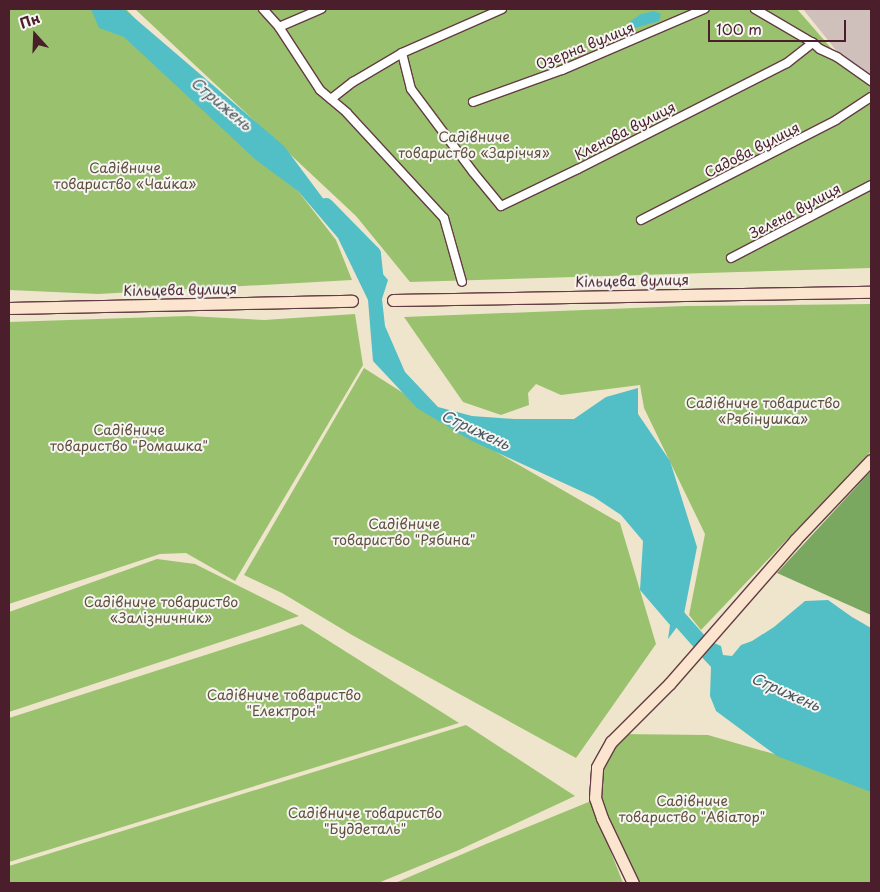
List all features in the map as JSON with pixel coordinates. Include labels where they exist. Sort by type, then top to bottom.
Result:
[{"type":"main road","name":"Кільцева вулиця","points":[[393,300],[871,292]]},
{"type":"main road","name":"Кільцева вулиця","points":[[9,308],[352,301]]},
{"type":"main road","points":[[633,883],[602,818],[595,798],[597,767],[611,742],[687,662],[795,540],[871,460]]},
{"type":"street","points":[[263,9],[279,27],[314,83],[444,218],[462,282]]},
{"type":"street","points":[[279,27],[321,9]]},
{"type":"street","points":[[331,99],[364,74],[402,53],[502,9]]},
{"type":"street","name":"Озерна вулиця","points":[[474,102],[562,70],[704,9]]},
{"type":"street","points":[[755,9],[820,49],[837,57],[871,81]]},
{"type":"street","name":"Кленова вулиця","points":[[402,53],[411,89],[472,172],[501,206],[787,63],[813,43]]},
{"type":"street","name":"Садова вулиця","points":[[641,220],[811,134],[871,97]]},
{"type":"street","name":"Зелена вулиця","points":[[731,258],[871,185]]},
{"type":"shaded area","points":[[803,9],[871,9],[871,75],[839,54]]},
{"type":"green space","name":"Садівниче товариство «Чайка»","points":[[9,9],[126,9],[298,191],[336,240],[352,280],[98,294],[9,290]]},
{"type":"green space","name":"Садівниче товариство «Заріччя»","points":[[135,9],[797,9],[838,56],[871,77],[871,268],[410,282],[356,216]]},
{"type":"green space","name":"Садівниче товариство «Рябінушка»","points":[[871,304],[871,451],[701,630],[689,615],[705,534],[644,408],[640,385],[561,395],[536,384],[528,393],[529,405],[501,415],[463,402],[404,317],[685,306]]},
{"type":"green space","name":"Садівниче товариство \"Ромашка\"","points":[[355,314],[363,365],[235,581],[186,553],[160,554],[9,604],[9,322],[188,316],[264,320]]},
{"type":"green space","name":"Садівниче товариство \"Рябина\"","points":[[364,368],[491,449],[620,523],[656,644],[576,758],[352,635],[282,593],[244,575]]},
{"type":"green space","points":[[871,471],[871,615],[777,573]]},
{"type":"green space","name":"Садівниче товариство «Залізничник»","points":[[157,559],[195,564],[299,616],[9,712],[9,612]]},
{"type":"green space","name":"Садівниче товариство \"Електрон\"","points":[[302,624],[459,723],[9,862],[9,718]]},
{"type":"green space","name":"Садівниче товариство \"Буддеталь\"","points":[[466,725],[575,796],[459,850],[378,883],[9,883],[9,866]]},
{"type":"green space","name":"Садівниче товариство \"Авіатор\"","points":[[619,734],[708,735],[871,782],[871,883],[633,883],[612,838],[595,781]]},
{"type":"green space","points":[[591,801],[623,883],[395,883],[486,844]]},
{"type":"water","points":[[91,9],[124,9],[284,146],[357,244],[388,280],[382,299],[385,326],[405,372],[438,407],[472,416],[514,419],[574,419],[606,397],[638,388],[638,414],[670,461],[697,547],[683,619],[668,639],[670,625],[640,590],[643,541],[621,515],[594,497],[470,440],[417,408],[373,361],[368,300],[338,238],[298,191],[256,160],[124,37],[99,28]]},
{"type":"water","points":[[654,11],[661,14],[659,21],[635,28],[629,22],[641,14]]},
{"type":"water","points":[[828,600],[871,628],[871,792],[777,756],[716,711],[710,696],[711,667],[701,656],[714,643],[721,646],[723,655],[732,656],[741,645],[752,641],[774,627],[805,601]]},
{"type":"waterway","name":"Стрижень","points":[[326,206],[373,254],[376,285]]},
{"type":"waterway","name":"Стрижень","points":[[668,606],[713,657]]}]
